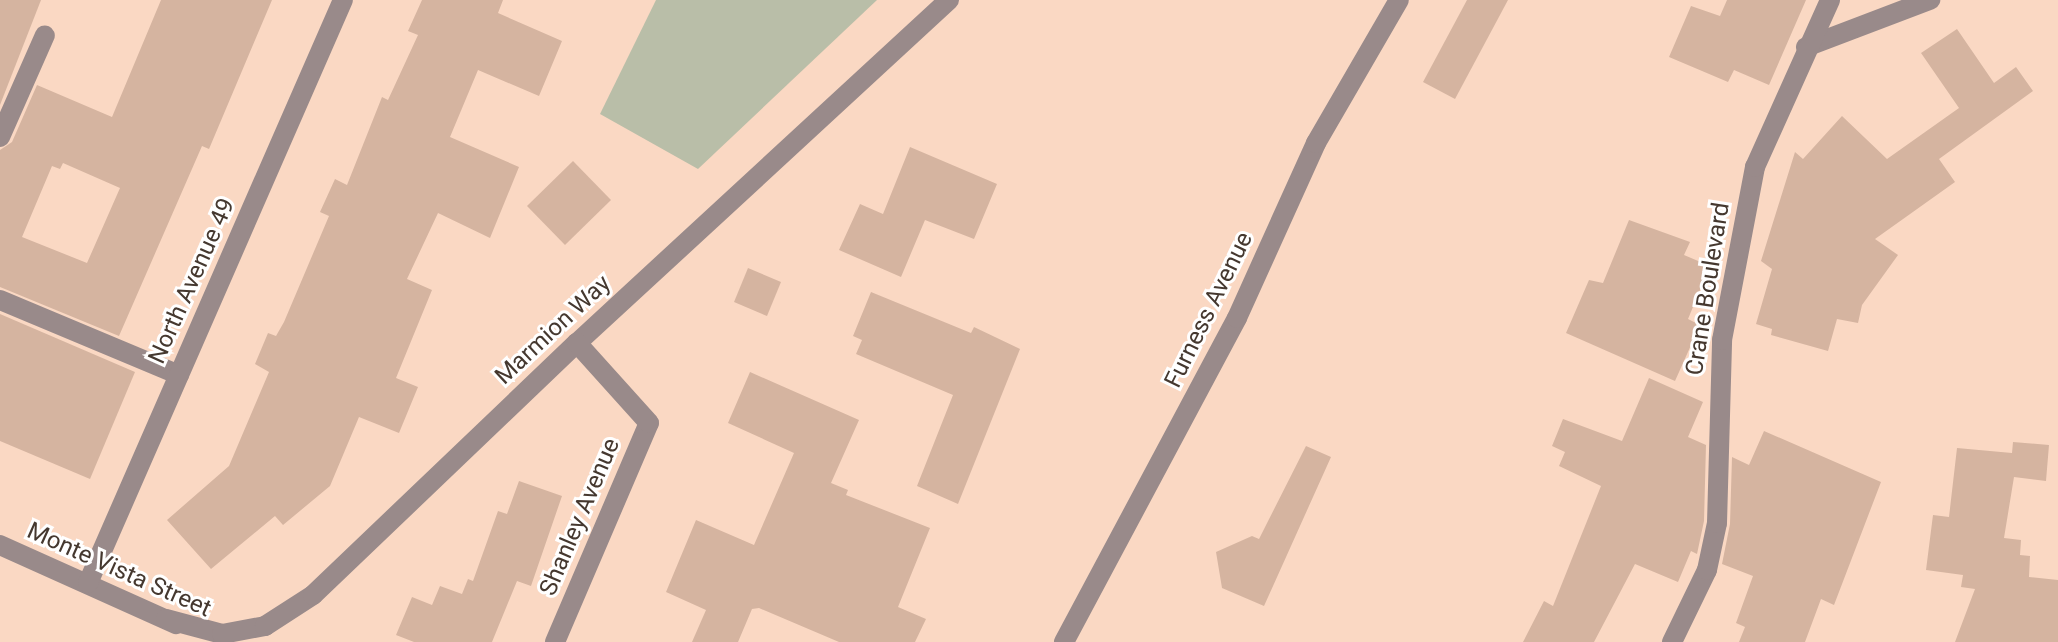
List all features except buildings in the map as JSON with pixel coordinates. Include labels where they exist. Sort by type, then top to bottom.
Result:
[{"type":"street","name":"North Avenue 49","points":[[88,583],[343,0]]},
{"type":"street","name":"Marmion Way","points":[[166,619],[222,634],[265,626],[313,595],[577,343],[949,0]]},
{"type":"street","name":"Furness Avenue","points":[[1064,642],[1237,318],[1316,143],[1399,0]]},
{"type":"street","name":"Crane Boulevard","points":[[1672,642],[1707,570],[1717,523],[1722,340],[1755,167],[1806,47],[1830,0]]},
{"type":"street","points":[[1806,47],[1930,0]]},
{"type":"street","points":[[0,137],[45,35]]},
{"type":"street","points":[[0,300],[179,375]]},
{"type":"street","name":"Shanley Avenue","points":[[555,642],[649,423],[577,343]]},
{"type":"street","name":"Monte Vista Street","points":[[0,545],[216,642]]},
{"type":"green space","points":[[656,0],[877,0],[698,169],[600,114]]}]
